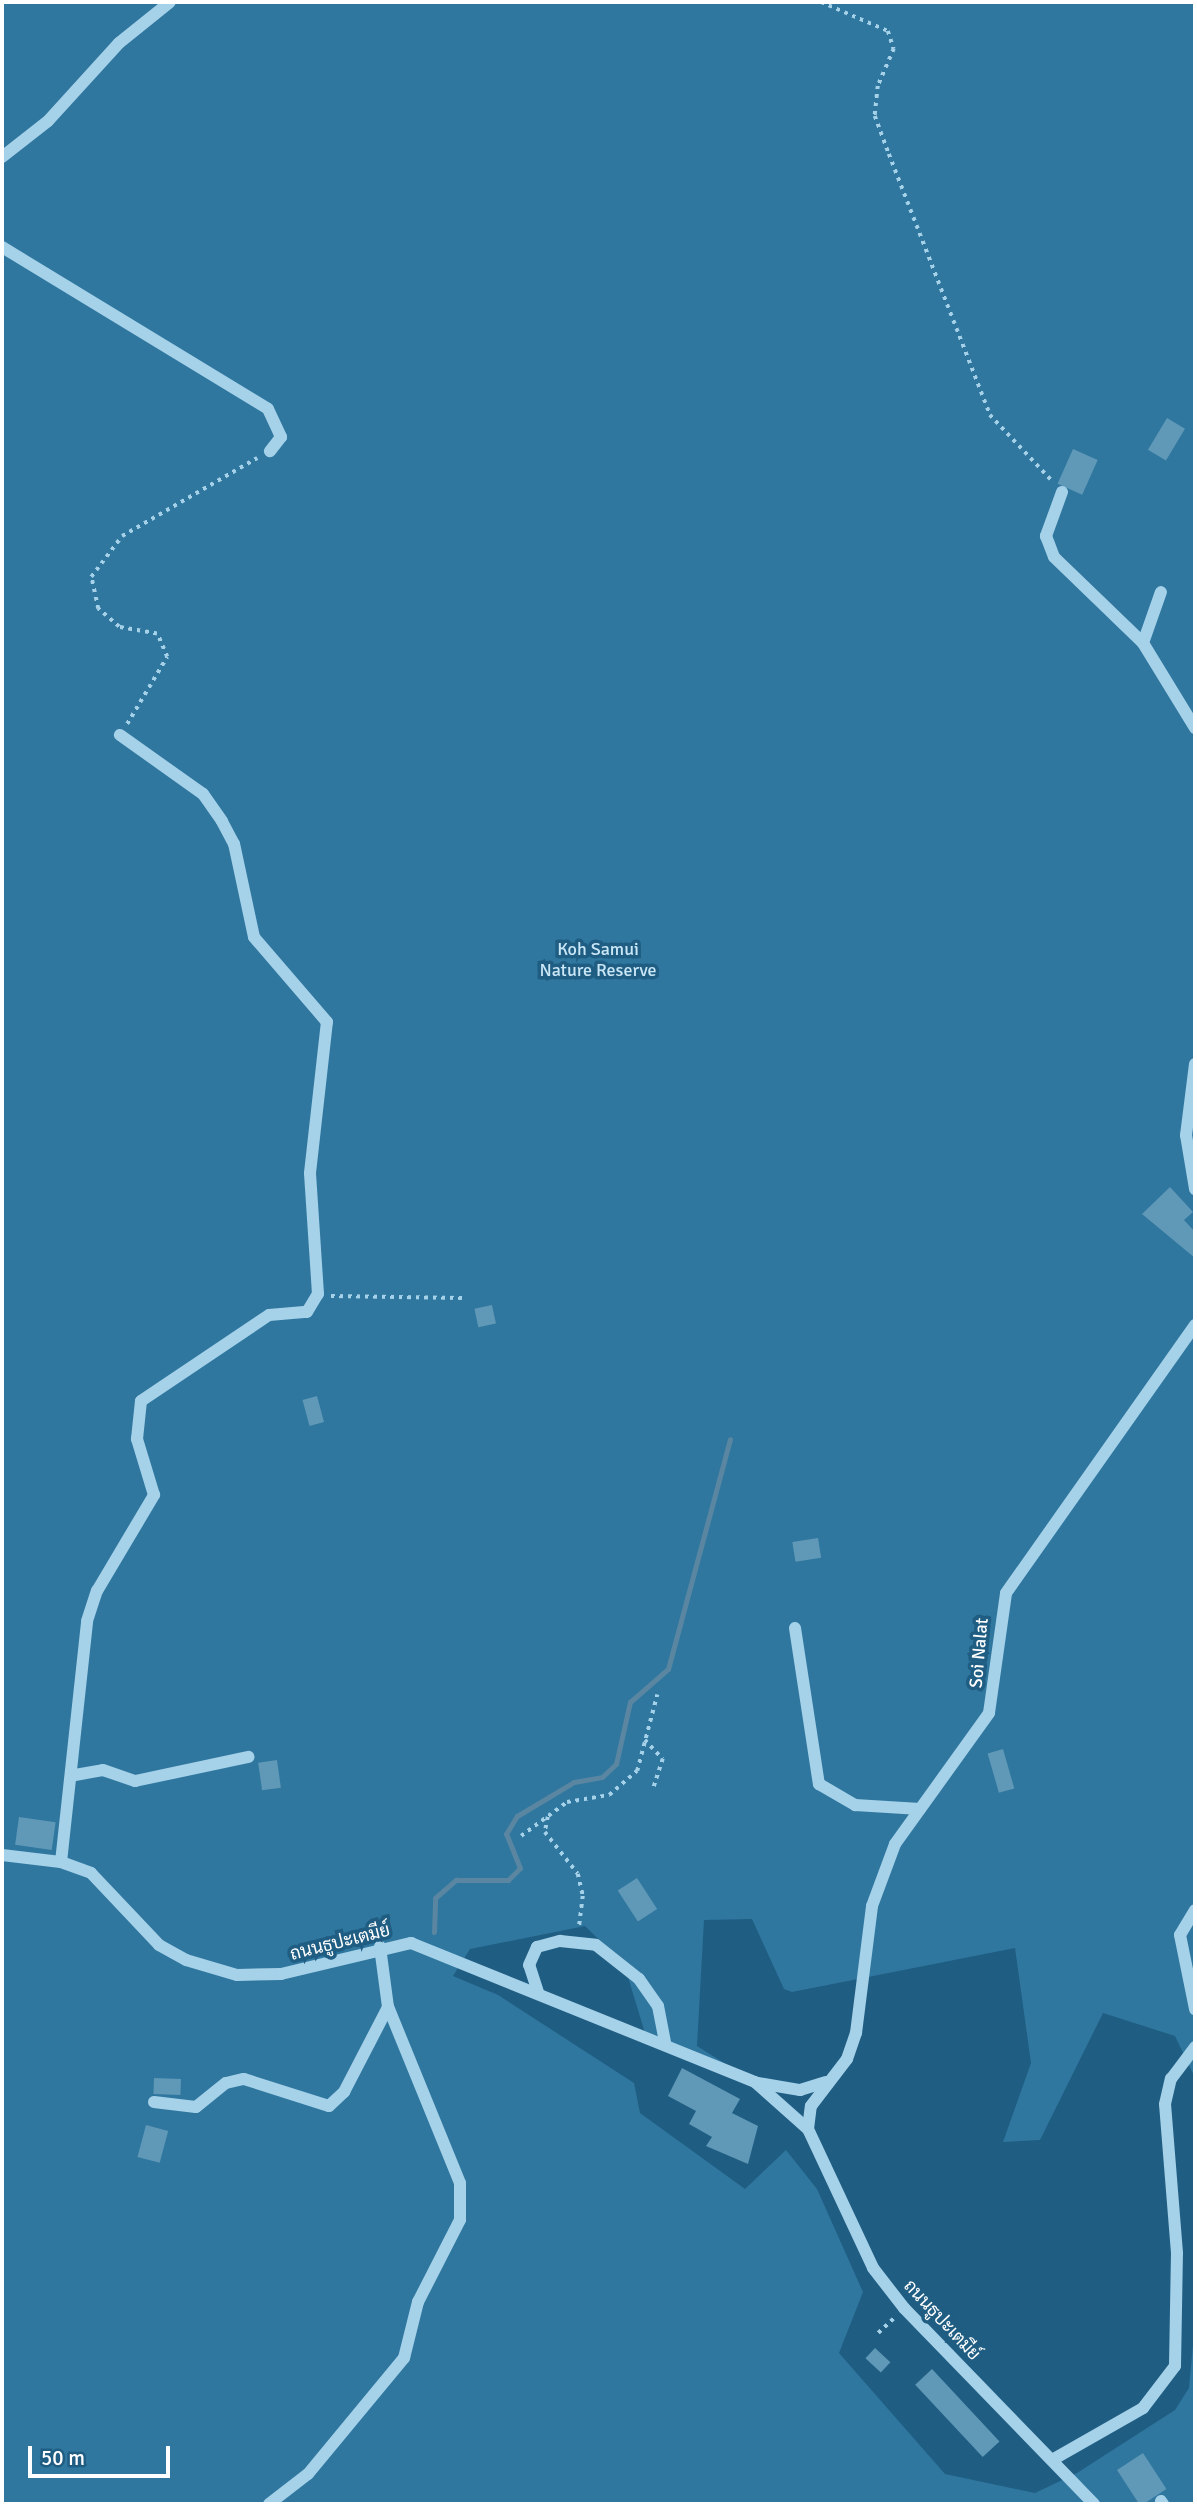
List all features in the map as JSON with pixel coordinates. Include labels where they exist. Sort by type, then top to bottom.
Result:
[{"type":"street","points":[[2,157],[48,121],[119,43],[170,2]]},
{"type":"street","points":[[2,247],[268,409],[281,437],[270,451]]},
{"type":"street","points":[[1062,492],[1046,536],[1054,556],[1143,643],[1195,728]]},
{"type":"street","points":[[1143,643],[1161,592]]},
{"type":"street","points":[[61,1862],[75,1775],[87,1621],[97,1591],[154,1495],[137,1439],[141,1401],[270,1315],[307,1312],[318,1294],[310,1172],[327,1022],[254,937],[234,845],[222,821],[203,794],[120,734]]},
{"type":"street","points":[[1195,1064],[1186,1135],[1195,1189]]},
{"type":"street","name":"Soi Nalat","points":[[826,2082],[847,2059],[856,2034],[872,1906],[895,1843],[989,1713],[1006,1593],[1195,1325]]},
{"type":"street","points":[[795,1628],[819,1784],[855,1805],[920,1810]]},
{"type":"street","points":[[75,1775],[103,1770],[135,1781],[248,1757]]},
{"type":"street","name":"ถนนธูปะเตมีย์","points":[[3,1854],[61,1862],[91,1873],[159,1945],[237,1975],[281,1974],[380,1947],[422,1946],[755,2082],[808,2129],[873,2268],[904,2308],[1094,2504]]},
{"type":"street","points":[[1195,1910],[1180,1935],[1195,2009]]},
{"type":"street","points":[[538,1992],[529,1965],[537,1948],[560,1941],[596,1945],[639,1979],[658,2006],[665,2043]]},
{"type":"street","points":[[269,2504],[308,2474],[404,2358],[418,2302],[460,2220],[460,2183],[388,2007],[380,1947]]},
{"type":"street","points":[[154,2102],[196,2107],[226,2083],[244,2079],[329,2106],[344,2092],[388,2007]]},
{"type":"street","points":[[1052,2460],[1143,2408],[1175,2366],[1177,2253],[1165,2104],[1171,2079],[1195,2047]]},
{"type":"street","points":[[755,2082],[800,2090],[826,2082]]},
{"type":"street","points":[[808,2129],[811,2106],[826,2082]]},
{"type":"path","points":[[821,2],[888,31],[894,49],[878,86],[875,116],[889,154],[990,415],[1062,492]]},
{"type":"path","points":[[120,734],[167,657],[157,634],[119,626],[98,609],[91,577],[122,536],[270,451]]},
{"type":"path","points":[[318,1294],[389,1301],[462,1298]]},
{"type":"path","points":[[521,1836],[567,1802],[609,1795],[637,1771],[657,1695]]},
{"type":"path","points":[[645,1740],[663,1759],[653,1789]]},
{"type":"path","points":[[548,1816],[545,1832],[578,1874],[583,1912]]},
{"type":"path","points":[[878,2333],[904,2308]]},
{"type":"green space","name":"Koh Samui Nature Reserve","points":[[2,2],[1195,2],[1195,2078],[1175,2036],[1103,2013],[1040,2140],[1003,2142],[1031,2063],[1015,1948],[792,1992],[784,1989],[752,1919],[704,1920],[697,2046],[729,2066],[645,2033],[624,1964],[585,1926],[470,1949],[453,1976],[498,1995],[634,2083],[640,2113],[745,2189],[786,2150],[817,2189],[863,2292],[839,2353],[945,2474],[1035,2493],[1077,2473],[1175,2410],[1189,2388],[1195,2323],[1195,2504],[2,2504]]},
{"type":"building","points":[[1167,418],[1185,429],[1166,461],[1148,450]]},
{"type":"building","points":[[1073,449],[1098,460],[1082,495],[1058,484]]},
{"type":"building","points":[[1170,1187],[1193,1212],[1184,1220],[1195,1232],[1195,1258],[1142,1214]]},
{"type":"building","points":[[492,1305],[496,1324],[478,1327],[474,1309]]},
{"type":"building","points":[[317,1396],[324,1422],[309,1426],[303,1400]]},
{"type":"building","points":[[818,1538],[821,1558],[795,1562],[792,1542]]},
{"type":"building","points":[[1003,1749],[1014,1788],[999,1793],[988,1753]]},
{"type":"building","points":[[277,1760],[281,1788],[262,1790],[258,1763]]},
{"type":"building","points":[[19,1817],[56,1822],[52,1850],[15,1845]]},
{"type":"building","points":[[637,1878],[657,1909],[638,1922],[618,1891]]},
{"type":"building","points":[[682,2068],[740,2099],[732,2113],[758,2126],[748,2164],[706,2146],[712,2137],[689,2124],[696,2111],[668,2096]]},
{"type":"building","points":[[154,2078],[181,2079],[180,2095],[153,2094]]},
{"type":"building","points":[[146,2125],[168,2131],[160,2163],[137,2157]]},
{"type":"building","points":[[875,2348],[890,2362],[881,2373],[865,2358]]},
{"type":"building","points":[[932,2369],[1000,2441],[983,2457],[915,2385]]},
{"type":"building","points":[[1143,2453],[1166,2489],[1139,2504],[1117,2470]]},
{"type":"waterway","points":[[434,1932],[435,1898],[456,1880],[508,1880],[520,1868],[506,1834],[517,1816],[574,1782],[602,1777],[616,1764],[630,1702],[668,1669],[730,1439]]}]
